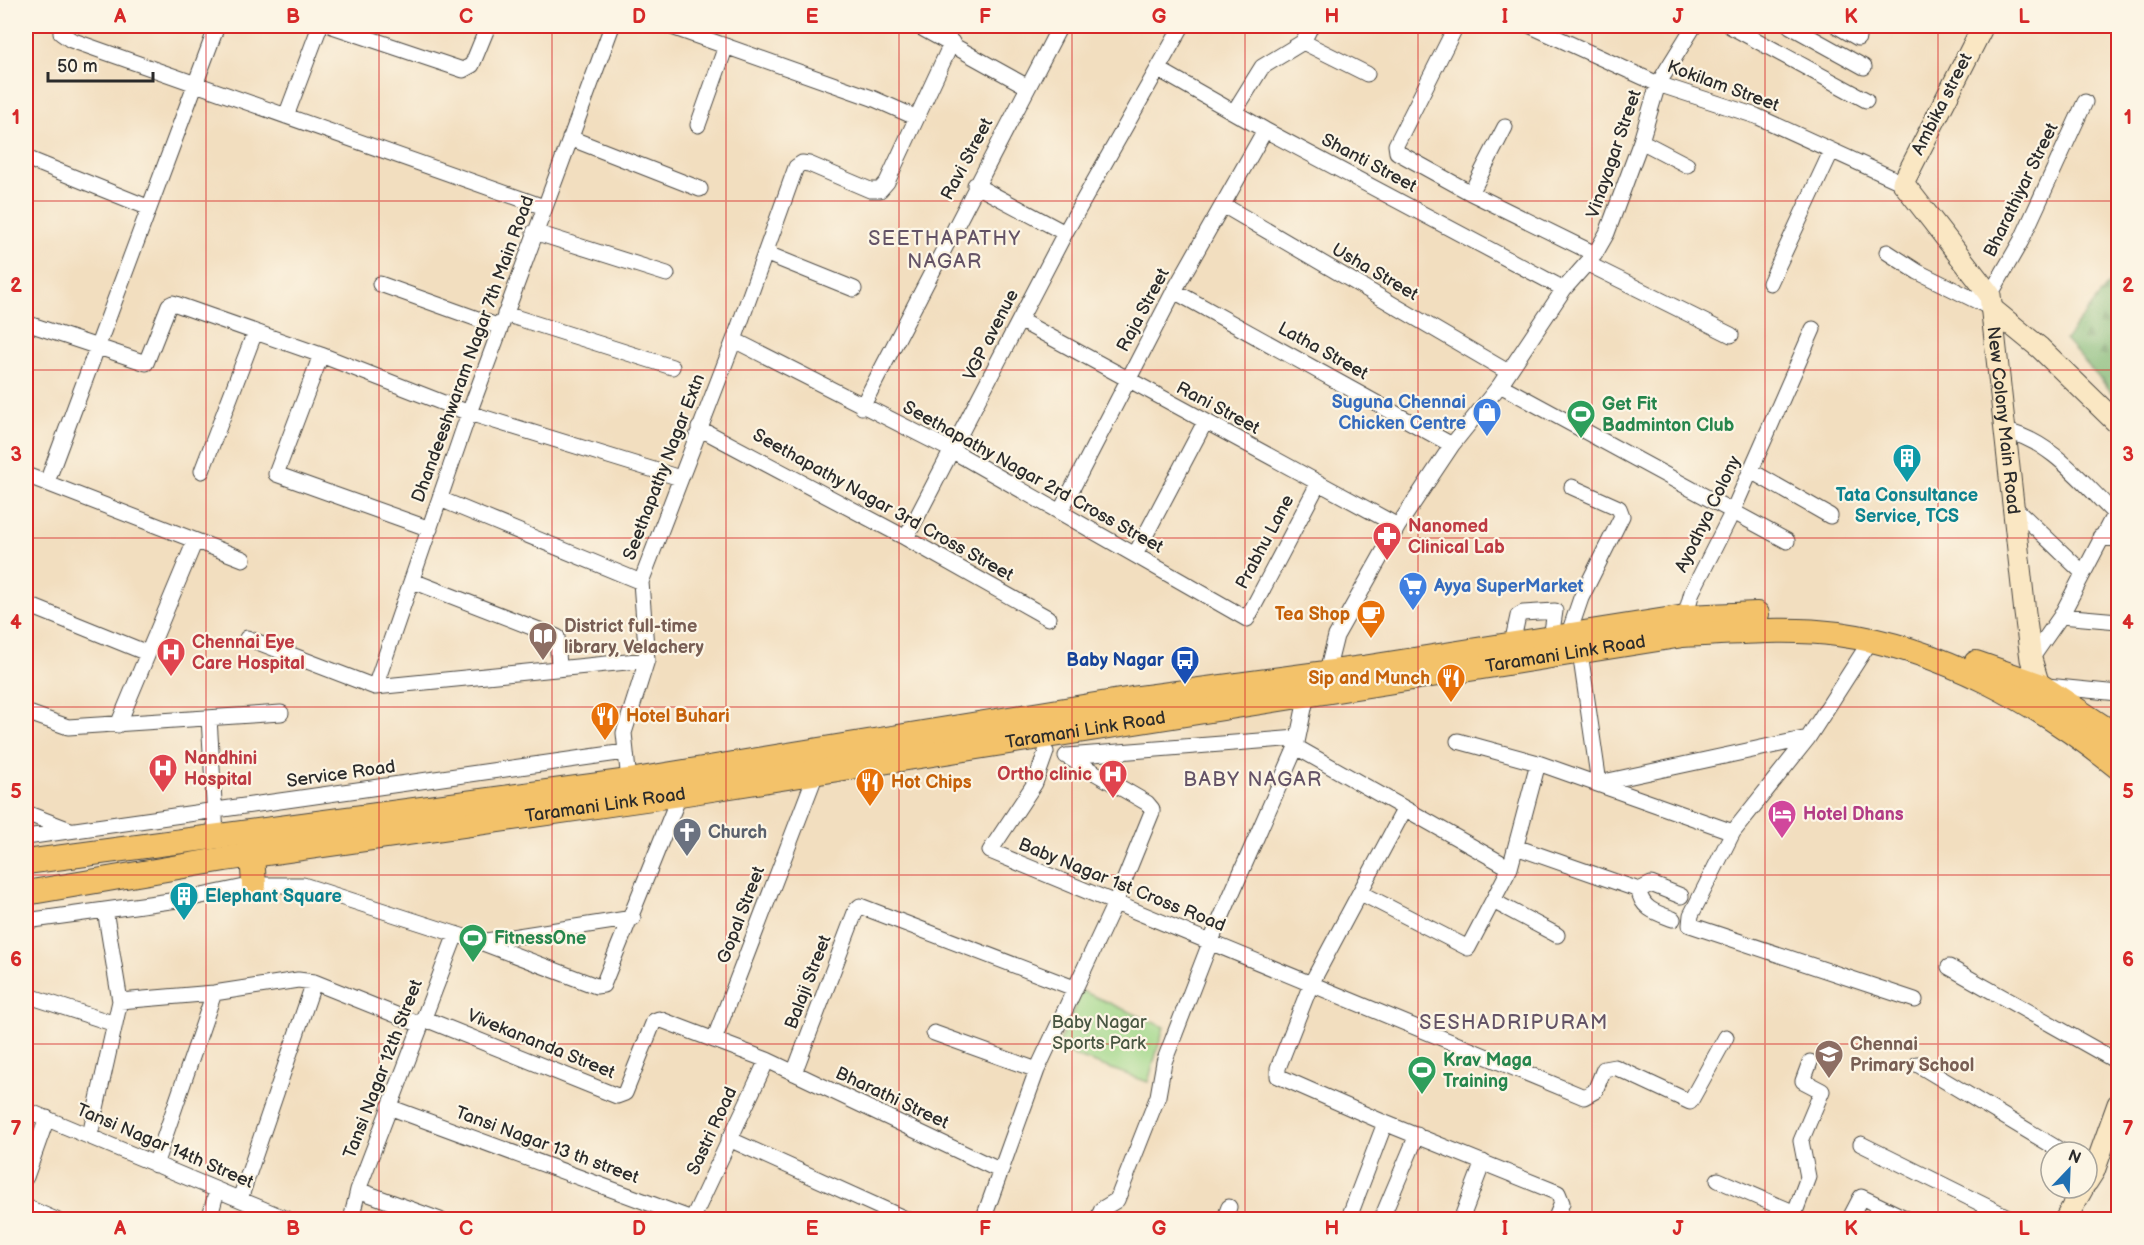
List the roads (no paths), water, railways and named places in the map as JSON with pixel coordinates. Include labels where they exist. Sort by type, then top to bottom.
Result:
[{"type":"main road","name":"Taramani Link Road","points":[[26,862],[135,842],[250,831],[1079,720],[1307,694],[1566,642],[1686,626],[1752,614],[1884,628],[1921,639],[2039,685],[2118,738]]},
{"type":"main road","name":"Taramani Link Road","points":[[1686,626],[1836,634],[1917,652],[1974,676],[2037,708],[2118,767]]},
{"type":"main road","name":"Taramani Link Road","points":[[26,893],[192,865],[680,794],[817,771],[1043,744],[1079,720],[1327,672],[1512,644],[1566,642]]},
{"type":"main road","points":[[250,831],[254,885]]},
{"type":"main road","points":[[26,875],[135,842],[170,854],[192,865]]},
{"type":"street","points":[[61,26],[61,33],[71,40],[544,207]]},
{"type":"street","points":[[47,482],[147,207],[217,26]]},
{"type":"street","points":[[286,116],[320,26]]},
{"type":"street","points":[[332,26],[467,69],[472,65],[488,26]]},
{"type":"street","name":"Dhandeeshwaram Nagar 7th Main Road","points":[[375,687],[469,413],[612,26]]},
{"type":"street","points":[[669,26],[872,98],[915,117],[952,42]]},
{"type":"street","points":[[918,26],[952,42],[1028,87]]},
{"type":"street","name":"Ravi Street","points":[[862,407],[975,185],[1060,26]]},
{"type":"street","name":"VGP avenue","points":[[906,538],[1065,233],[1182,26]]},
{"type":"street","points":[[1234,112],[1262,67],[1303,42],[1311,26]]},
{"type":"street","points":[[1456,26],[1414,106],[1396,145],[1397,152],[1731,335]]},
{"type":"street","name":"Kokilam Street","points":[[1531,26],[1659,84],[1756,116],[1903,183]]},
{"type":"street","name":"Vinayagar Street","points":[[1327,672],[1336,636],[1398,526],[1452,445],[1504,378],[1564,289],[1591,259],[1607,233],[1659,84],[1694,26]]},
{"type":"street","points":[[1730,26],[1866,100]]},
{"type":"street","points":[[1790,26],[1864,67]]},
{"type":"street","points":[[1837,26],[1858,38]]},
{"type":"street","name":"Ambika street","points":[[1903,183],[1983,26]]},
{"type":"street","points":[[1303,42],[1367,74]]},
{"type":"street","points":[[698,125],[726,46]]},
{"type":"street","name":"Shanti Street","points":[[1158,69],[1265,130],[1564,289]]},
{"type":"street","name":"Bharathiyar Street","points":[[1991,301],[2085,102]]},
{"type":"street","name":"Seethapathy Nagar Extn","points":[[629,781],[624,733],[647,660],[641,582],[734,340],[796,167],[802,163],[870,190],[880,190],[887,182],[915,117]]},
{"type":"street","points":[[1471,193],[1505,127]]},
{"type":"street","name":"Raja Street","points":[[1060,512],[1174,291],[1265,130]]},
{"type":"street","points":[[570,138],[700,189]]},
{"type":"street","points":[[1641,141],[1687,165]]},
{"type":"street","points":[[1770,283],[1831,152]]},
{"type":"street","points":[[26,158],[147,207]]},
{"type":"street","points":[[1903,183],[1991,301],[2118,424]]},
{"type":"street","points":[[975,185],[1065,233]]},
{"type":"street","name":"Usha Street","points":[[1223,205],[1504,378],[1732,513],[1787,541]]},
{"type":"street","points":[[534,232],[667,274]]},
{"type":"street","points":[[1887,252],[1927,276],[1991,301]]},
{"type":"street","points":[[765,253],[854,289]]},
{"type":"street","points":[[380,284],[503,321],[672,367]]},
{"type":"street","name":"Latha Street","points":[[1174,291],[1452,445]]},
{"type":"street","name":"New Colony Main Road","points":[[1991,301],[2031,659],[2039,685]]},
{"type":"street","points":[[26,323],[146,363],[169,304],[173,303],[321,355],[469,413],[680,478]]},
{"type":"street","name":"Rani Street","points":[[1021,321],[1398,526]]},
{"type":"street","name":"Ayodhya Colony","points":[[1686,626],[1692,592],[1732,513],[1812,329]]},
{"type":"street","points":[[202,471],[255,332]]},
{"type":"street","name":"Seethapathy Nagar 2rd Cross Street","points":[[734,340],[862,407],[953,451],[1247,619]]},
{"type":"street","points":[[321,355],[276,474],[430,529]]},
{"type":"street","points":[[1135,555],[1204,422]]},
{"type":"street","name":"Seethapathy Nagar 3rd Cross Street","points":[[699,428],[906,538],[1048,618]]},
{"type":"street","points":[[2005,431],[2020,434],[2040,444],[2116,510],[2061,616],[2031,659]]},
{"type":"street","points":[[1750,471],[1830,516]]},
{"type":"street","points":[[26,475],[243,559]]},
{"type":"street","name":"Prabhu Lane","points":[[1247,619],[1318,484]]},
{"type":"street","points":[[1566,642],[1579,605],[1622,511],[1572,487]]},
{"type":"street","points":[[440,499],[641,582]]},
{"type":"street","points":[[2013,506],[2082,572]]},
{"type":"street","points":[[2100,537],[2118,539]]},
{"type":"street","points":[[118,724],[195,541]]},
{"type":"street","points":[[412,581],[557,637],[559,667]]},
{"type":"street","points":[[26,604],[147,653]]},
{"type":"street","points":[[1512,644],[1520,614],[1555,611],[1579,605]]},
{"type":"street","points":[[1555,611],[1566,642],[1599,783]]},
{"type":"street","points":[[2061,616],[2118,621]]},
{"type":"street","points":[[247,638],[375,687],[647,660]]},
{"type":"street","points":[[1871,640],[1808,738],[1732,832],[1691,915],[1690,925],[1915,1000]]},
{"type":"street","points":[[2039,685],[2118,693]]},
{"type":"street","points":[[1097,1220],[1102,1209],[1117,1200],[1158,1096],[1164,1062],[1210,943],[1297,742],[1307,694]]},
{"type":"street","points":[[26,712],[68,727],[281,713]]},
{"type":"street","points":[[209,718],[216,835]]},
{"type":"street","points":[[1599,783],[1808,738]]},
{"type":"street","points":[[1458,741],[1599,783],[1732,832]]},
{"type":"street","points":[[1066,756],[1297,742],[1404,810],[1510,868]]},
{"type":"street","points":[[983,1220],[1037,1070],[1115,903],[1152,809],[1147,803],[1043,744]]},
{"type":"street","name":"Baby Nagar 1st Cross Road","points":[[1043,744],[1035,783],[990,851],[1584,1096],[1595,1091],[1604,1070],[1615,1067],[1690,1102],[1726,1037]]},
{"type":"street","name":"Service Road","points":[[26,837],[74,832],[135,842],[216,810],[625,753]]},
{"type":"street","points":[[1361,893],[1468,948],[1510,868],[1538,763]]},
{"type":"street","name":"Gopal Street","points":[[714,1040],[817,771]]},
{"type":"street","points":[[26,921],[192,898],[254,885],[303,885],[326,890],[480,942],[601,987],[633,918],[680,794]]},
{"type":"street","points":[[1404,810],[1311,984],[1278,1068],[1278,1076],[1384,1123],[1558,1193],[1562,1203],[1555,1220]]},
{"type":"street","points":[[26,813],[74,832]]},
{"type":"street","points":[[1516,847],[1639,890],[1651,884],[1681,896]]},
{"type":"street","points":[[1639,890],[1640,898],[1646,907],[1673,919]]},
{"type":"street","points":[[1493,901],[1557,935]]},
{"type":"street","name":"Balaji Street","points":[[794,1073],[856,910],[860,906],[1074,988]]},
{"type":"street","points":[[90,1135],[120,1001],[105,910]]},
{"type":"street","points":[[480,942],[633,918]]},
{"type":"street","name":"Tansi Nagar 12th Street","points":[[351,1220],[358,1190],[456,934]]},
{"type":"street","points":[[1949,967],[2118,1062]]},
{"type":"street","points":[[120,1001],[214,993],[298,980],[314,982],[422,1022]]},
{"type":"street","points":[[240,1199],[314,982]]},
{"type":"street","points":[[155,1165],[214,993]]},
{"type":"street","points":[[26,995],[115,1024]]},
{"type":"street","name":"Vivekananda Street","points":[[422,1022],[617,1096],[625,1093],[656,1019],[767,1060]]},
{"type":"street","points":[[934,1033],[1037,1070]]},
{"type":"street","name":"Bharathi Street","points":[[767,1060],[1000,1171]]},
{"type":"street","name":"Sastri Road","points":[[692,1219],[767,1060]]},
{"type":"street","points":[[1718,1180],[1793,1216],[1806,1182],[1801,1141],[1822,1091],[1803,1081],[1810,1062]]},
{"type":"street","points":[[1917,1064],[2042,1140]]},
{"type":"street","points":[[2099,1150],[2118,1104]]},
{"type":"street","name":"Tansi Nagar 13 th street","points":[[389,1107],[692,1219]]},
{"type":"street","name":"Tansi Nagar 14th Street","points":[[26,1110],[289,1220]]},
{"type":"street","points":[[26,1178],[47,1118]]},
{"type":"street","points":[[1348,1220],[1384,1123]]},
{"type":"street","points":[[1381,1220],[1417,1135]]},
{"type":"street","points":[[729,1138],[908,1220]]},
{"type":"street","points":[[1861,1144],[2014,1220]]},
{"type":"street","points":[[1461,1220],[1483,1162]]},
{"type":"street","points":[[209,1220],[218,1190]]},
{"type":"street","points":[[358,1190],[440,1220]]},
{"type":"street","points":[[1849,1220],[1861,1197],[1910,1220]]},
{"type":"street","points":[[2065,1220],[2076,1200]]},
{"type":"street","points":[[26,1207],[56,1220]]},
{"type":"place","name":"Suguna Chennai Chicken Centre","points":[[1487,438]]},
{"type":"place","name":"Get Fit Badminton Club","points":[[1581,440]]},
{"type":"place","name":"Tata Consultance Service, TCS","points":[[1907,484]]},
{"type":"place","name":"Nanomed Clinical Lab","points":[[1387,562]]},
{"type":"place","name":"Ayya SuperMarket","points":[[1413,612]]},
{"type":"place","name":"Tea Shop","points":[[1371,640]]},
{"type":"place","name":"District full-time library, Velachery","points":[[543,662]]},
{"type":"place","name":"Chennai Eye Care Hospital","points":[[171,678]]},
{"type":"place","name":"Baby Nagar","points":[[1185,686]]},
{"type":"place","name":"Sip and Munch","points":[[1451,704]]},
{"type":"place","name":"Hotel Buhari","points":[[605,742]]},
{"type":"place","name":"Nandhini Hospital","points":[[163,794]]},
{"type":"place","name":"Ortho clinic","points":[[1113,800]]},
{"type":"place","name":"Hot Chips","points":[[870,808]]},
{"type":"place","name":"Hotel Dhans","points":[[1782,840]]},
{"type":"place","name":"Church","points":[[687,858]]},
{"type":"place","name":"Elephant Square","points":[[184,922]]},
{"type":"place","name":"FitnessOne","points":[[473,964]]},
{"type":"place","name":"Chennai Primary School","points":[[1829,1080]]},
{"type":"place","name":"Krav Maga Training","points":[[1422,1096]]},
{"type":"district","name":"SEETHAPATHY NAGAR","points":[[945,250]]},
{"type":"district","name":"BABY NAGAR","points":[[1253,780]]},
{"type":"district","name":"SESHADRIPURAM","points":[[1514,1023]]},
{"type":"park label","name":"Baby Nagar Sports Park","points":[[1099,1032]]}]
